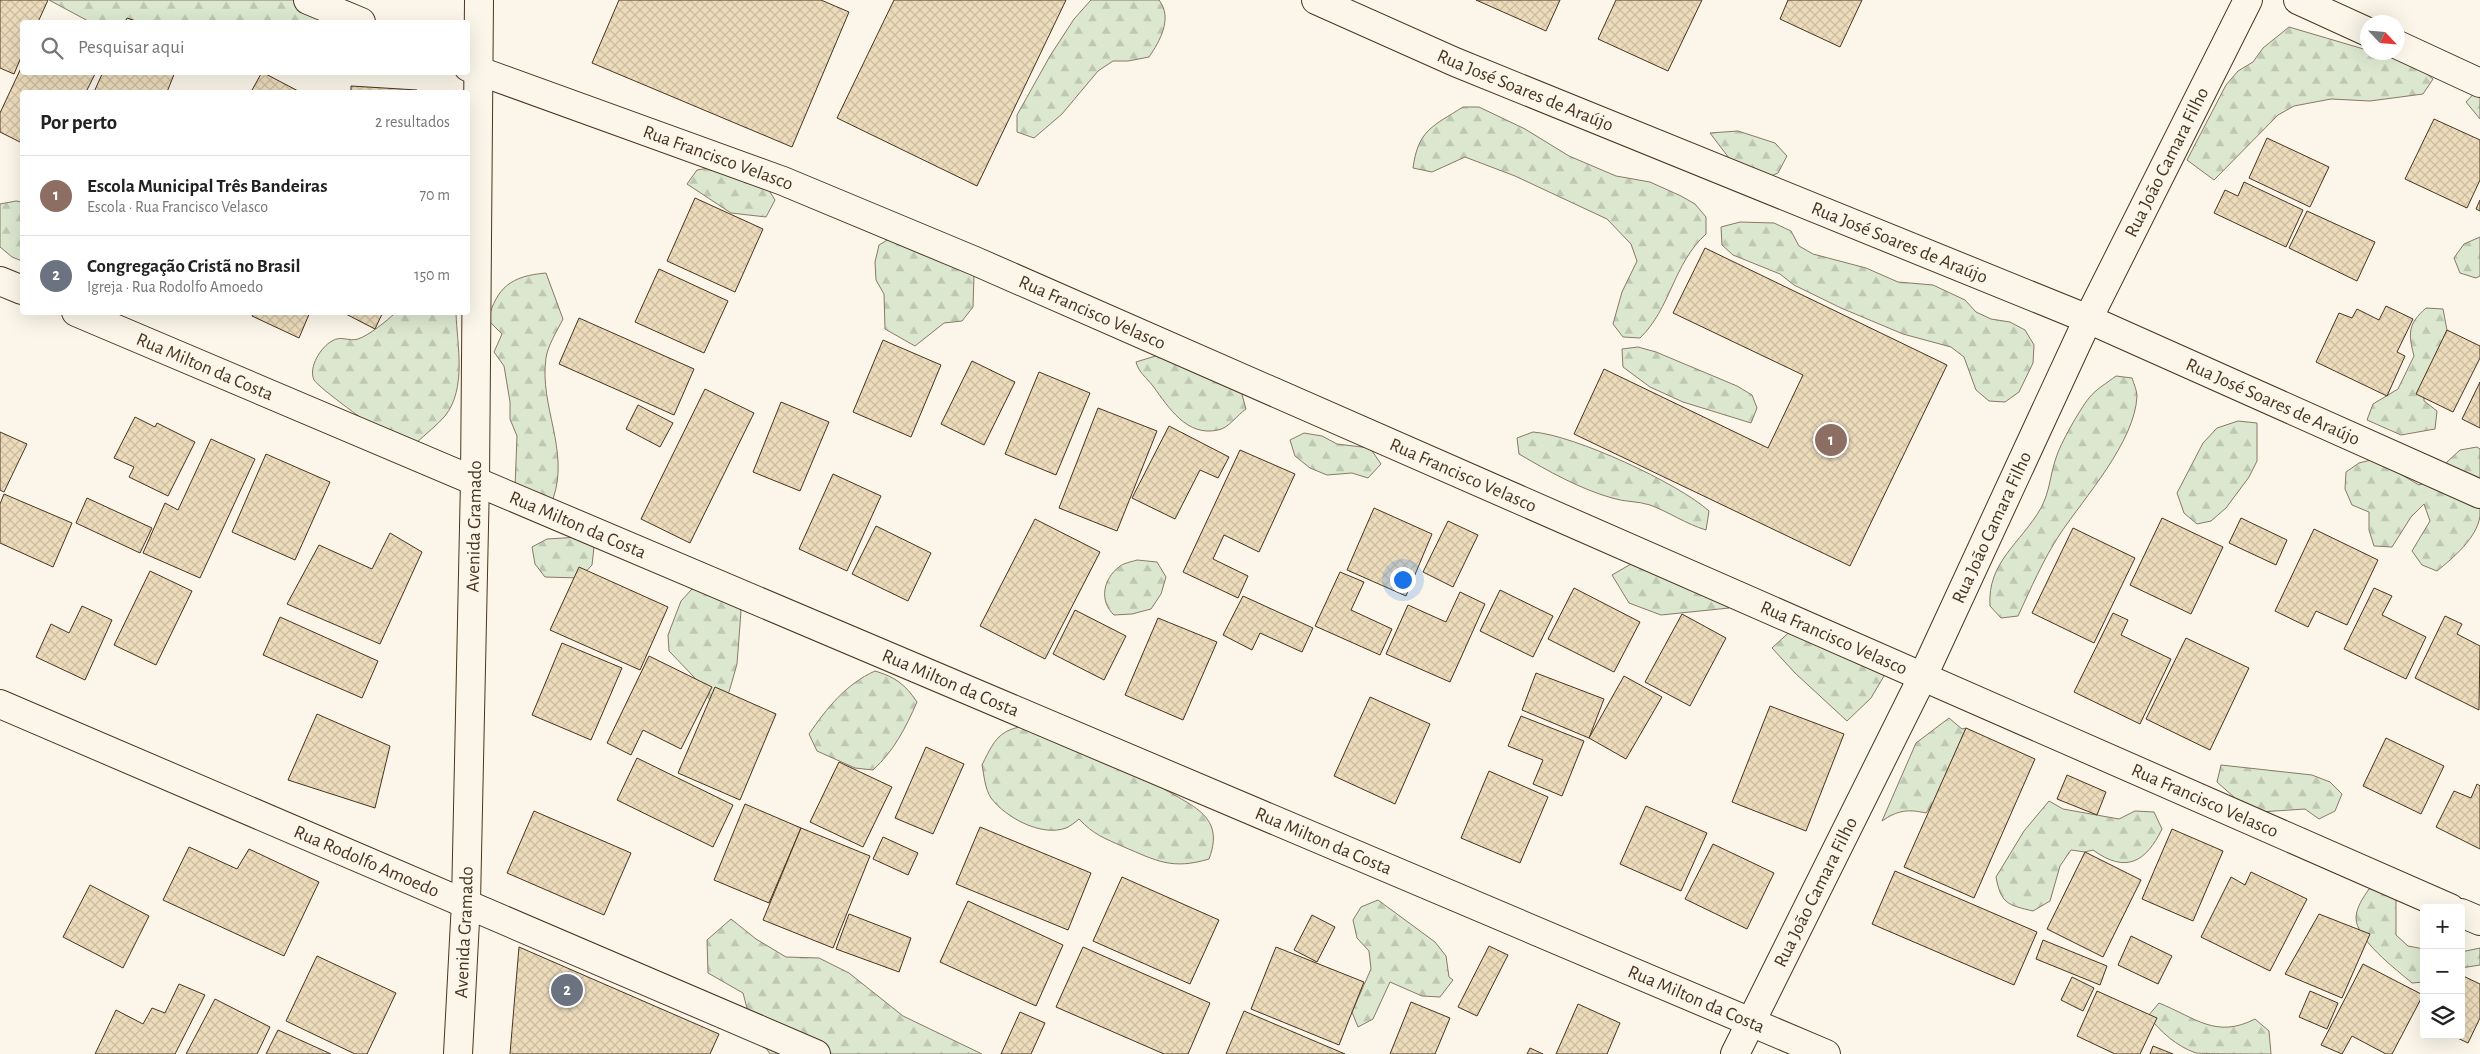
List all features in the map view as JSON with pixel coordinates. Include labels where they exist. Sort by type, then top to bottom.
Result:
[{"type":"street","points":[[308,0],[356,20]]},
{"type":"street","name":"Avenida Gramado","points":[[458,1054],[466,902],[475,480],[472,69],[479,0]]},
{"type":"street","name":"Rua José Soares de Araújo","points":[[1316,0],[1456,62],[2088,319],[2480,494]]},
{"type":"street","name":"Rua João Camara Filho","points":[[1736,1054],[1924,676],[2088,319],[2248,0]]},
{"type":"street","points":[[2298,0],[2360,28]]},
{"type":"street","points":[[2405,48],[2480,83]]},
{"type":"street","name":"Rua Francisco Velasco","points":[[472,69],[783,181],[975,261],[2441,904]]},
{"type":"street","points":[[0,281],[20,289]]},
{"type":"street","name":"Rua Milton da Costa","points":[[83,315],[1826,1054]]},
{"type":"street","name":"Rua Rodolfo Amoedo","points":[[0,704],[466,902],[816,1054]]},
{"type":"street","points":[[2465,915],[2480,921]]},
{"type":"green space","points":[[49,0],[315,0],[330,20],[86,20]]},
{"type":"green space","points":[[1091,0],[1159,0],[1165,14],[1161,37],[1149,57],[1128,61],[1113,61],[1098,71],[1062,114],[1034,138],[1017,132],[1017,115],[1050,56],[1074,19]]},
{"type":"green space","points":[[2289,27],[2360,48],[2360,60],[2403,60],[2433,79],[2423,94],[2370,101],[2331,99],[2294,106],[2278,115],[2214,180],[2187,160],[2226,85],[2238,71],[2253,62],[2263,48]]},
{"type":"green space","points":[[2480,87],[2480,119],[2466,102]]},
{"type":"green space","points":[[1463,107],[1479,107],[1525,129],[1569,156],[1616,176],[1650,182],[1681,196],[1695,204],[1706,217],[1706,234],[1686,259],[1659,313],[1640,338],[1623,337],[1613,324],[1622,292],[1637,261],[1631,244],[1607,219],[1515,176],[1465,157],[1432,172],[1413,168],[1415,155],[1423,137],[1435,125]]},
{"type":"green space","points":[[1738,131],[1775,143],[1787,156],[1778,173],[1762,180],[1732,162],[1710,133]]},
{"type":"green space","points":[[715,167],[765,184],[775,200],[766,217],[731,213],[687,184],[697,170]]},
{"type":"green space","points":[[20,202],[20,260],[12,257],[0,247],[0,204]]},
{"type":"green space","points":[[1740,222],[1774,223],[1791,231],[1799,246],[1813,254],[1866,268],[1898,282],[1933,285],[1965,300],[1976,312],[1991,319],[2010,322],[2025,330],[2034,345],[2033,363],[2019,392],[2005,402],[1989,401],[1976,390],[1964,357],[1951,347],[1903,334],[1841,308],[1794,285],[1780,274],[1733,255],[1722,245],[1721,227]]},
{"type":"green space","points":[[894,236],[974,274],[973,307],[962,321],[944,323],[915,346],[885,329],[884,294],[876,280],[875,262],[879,245]]},
{"type":"green space","points":[[2480,237],[2480,276],[2476,278],[2460,273],[2454,258],[2464,244]]},
{"type":"green space","points":[[546,273],[563,319],[553,338],[546,358],[545,376],[558,463],[553,499],[542,504],[515,488],[517,436],[510,419],[510,402],[504,366],[494,352],[502,334],[488,320],[496,299],[507,285],[523,277]]},
{"type":"green space","points":[[2426,308],[2443,309],[2447,330],[2424,383],[2424,401],[2437,411],[2435,429],[2401,435],[2367,420],[2373,404],[2398,389],[2414,356],[2410,335],[2411,329],[2416,319]]},
{"type":"green space","points":[[393,315],[456,315],[459,366],[456,393],[452,405],[445,416],[416,443],[383,433],[325,391],[314,380],[314,364],[328,344],[335,339],[355,340],[378,328]]},
{"type":"green space","points":[[1638,347],[1656,352],[1737,386],[1752,395],[1757,408],[1751,423],[1683,402],[1650,387],[1623,367],[1622,349]]},
{"type":"green space","points":[[1162,354],[1241,391],[1246,409],[1222,429],[1207,431],[1188,425],[1172,411],[1137,366],[1136,362]]},
{"type":"green space","points":[[2116,376],[2132,378],[2137,396],[2128,432],[2107,469],[2054,544],[2018,616],[2001,618],[1990,606],[1994,577],[2007,554],[2041,508],[2058,452],[2081,410],[2095,392]]},
{"type":"green space","points":[[2238,421],[2257,423],[2257,461],[2249,477],[2226,508],[2211,521],[2197,524],[2184,513],[2177,493],[2203,443],[2217,428]]},
{"type":"green space","points":[[1533,432],[1551,435],[1599,451],[1674,487],[1709,511],[1706,530],[1691,525],[1650,505],[1617,499],[1588,490],[1541,467],[1519,454],[1517,438]]},
{"type":"green space","points":[[1304,433],[1322,436],[1337,444],[1370,448],[1381,464],[1368,478],[1352,473],[1327,475],[1310,468],[1295,456],[1290,440]]},
{"type":"green space","points":[[2477,447],[2480,449],[2480,516],[2474,532],[2457,554],[2437,571],[2422,565],[2412,551],[2430,521],[2424,504],[2411,517],[2392,547],[2374,546],[2369,530],[2369,512],[2352,505],[2345,489],[2346,472],[2359,463],[2375,459],[2419,485],[2434,479],[2447,462],[2460,450]]},
{"type":"green space","points":[[580,537],[594,547],[592,565],[580,578],[545,577],[535,564],[532,547],[547,539]]},
{"type":"green space","points":[[1643,557],[1701,589],[1729,608],[1661,615],[1629,603],[1612,575]]},
{"type":"green space","points":[[1137,560],[1157,562],[1166,577],[1161,594],[1151,609],[1132,614],[1114,615],[1106,603],[1106,584],[1114,572],[1121,566]]},
{"type":"green space","points":[[708,584],[734,599],[741,611],[737,664],[729,692],[714,703],[702,692],[694,677],[669,651],[668,635],[681,601],[692,589]]},
{"type":"green space","points":[[1796,626],[1859,651],[1884,676],[1871,698],[1847,721],[1795,673],[1772,648]]},
{"type":"green space","points":[[875,671],[899,682],[917,702],[899,738],[880,763],[873,770],[855,768],[817,751],[809,734],[823,715],[846,690]]},
{"type":"green space","points":[[1949,718],[1962,729],[1966,728],[1935,800],[1926,813],[1903,811],[1882,821],[1916,743]]},
{"type":"green space","points":[[1036,724],[1147,776],[1196,809],[1206,817],[1212,828],[1213,842],[1209,859],[1185,864],[1156,860],[1095,833],[1079,819],[1066,828],[1046,830],[1025,824],[1006,812],[991,798],[985,782],[982,765],[992,746],[1001,735],[1015,728]]},
{"type":"green space","points":[[2221,765],[2312,775],[2330,782],[2342,794],[2335,811],[2319,819],[2305,809],[2260,812],[2244,806],[2217,782]]},
{"type":"green space","points":[[2049,801],[2063,809],[2119,819],[2135,811],[2154,812],[2162,829],[2149,850],[2134,861],[2125,863],[2115,861],[2093,850],[2085,852],[2071,850],[2060,866],[2050,901],[2033,911],[2024,909],[2012,905],[2003,898],[1996,877],[2024,831]]},
{"type":"green space","points":[[2386,886],[2396,900],[2396,935],[2408,946],[2420,948],[2420,982],[2412,983],[2378,953],[2362,935],[2356,917],[2361,902],[2369,889]]},
{"type":"green space","points":[[1378,900],[1435,942],[1446,956],[1449,977],[1453,980],[1440,997],[1422,996],[1390,982],[1373,1019],[1358,1027],[1352,1012],[1371,969],[1369,951],[1357,938],[1353,920],[1361,907]]},
{"type":"green space","points":[[731,919],[756,939],[786,957],[819,958],[849,973],[903,1016],[982,1054],[770,1054],[752,1027],[743,993],[708,973],[707,940]]},
{"type":"green space","points":[[2480,948],[2480,965],[2465,967],[2465,951]]},
{"type":"green space","points":[[2159,1003],[2195,1020],[2217,1027],[2241,1025],[2255,1019],[2269,1031],[2271,1054],[2196,1053],[2182,1047],[2158,1028],[2148,1016]]},
{"type":"building","points":[[0,0],[48,0],[39,20],[20,20],[20,60],[14,74],[0,68]]},
{"type":"building","points":[[619,0],[821,0],[849,12],[792,147],[592,63]]},
{"type":"building","points":[[894,0],[1066,0],[977,186],[837,118]]},
{"type":"building","points":[[1476,0],[1560,0],[1546,31]]},
{"type":"building","points":[[1616,0],[1702,0],[1668,71],[1598,39]]},
{"type":"building","points":[[1788,0],[1862,0],[1840,47],[1780,19]]},
{"type":"building","points":[[20,70],[20,75],[94,75],[87,90],[20,90],[20,142],[0,132],[0,113]]},
{"type":"building","points":[[102,75],[174,75],[168,90],[95,90]]},
{"type":"building","points":[[260,75],[268,75],[296,90],[252,90]]},
{"type":"building","points":[[351,86],[417,90],[351,90]]},
{"type":"building","points":[[2434,119],[2480,140],[2480,180],[2467,208],[2405,179]]},
{"type":"building","points":[[2267,138],[2329,167],[2310,207],[2249,178]]},
{"type":"building","points":[[2244,182],[2303,210],[2286,247],[2214,213],[2225,190],[2238,196]]},
{"type":"building","points":[[695,198],[763,229],[735,292],[667,261]]},
{"type":"building","points":[[2480,200],[2480,211],[2476,209]]},
{"type":"building","points":[[2307,211],[2375,242],[2357,281],[2289,248]]},
{"type":"building","points":[[1705,248],[1947,365],[1850,566],[1574,434],[1604,369],[1768,448],[1803,375],[1673,313]]},
{"type":"building","points":[[659,269],[728,301],[704,353],[635,322]]},
{"type":"building","points":[[2386,306],[2413,319],[2397,352],[2405,356],[2387,396],[2316,362],[2339,313],[2352,318],[2357,309],[2379,320]]},
{"type":"building","points":[[252,315],[309,315],[299,338]]},
{"type":"building","points":[[348,315],[382,315],[375,329]]},
{"type":"building","points":[[579,318],[694,369],[674,415],[559,364]]},
{"type":"building","points":[[2447,330],[2480,346],[2480,358],[2453,412],[2416,394]]},
{"type":"building","points":[[883,340],[941,365],[911,437],[853,412]]},
{"type":"building","points":[[972,361],[1015,382],[984,445],[941,424]]},
{"type":"building","points":[[1039,372],[1090,393],[1056,475],[1005,454]]},
{"type":"building","points":[[2480,382],[2480,428],[2462,419]]},
{"type":"building","points":[[705,389],[754,413],[690,543],[641,519]]},
{"type":"building","points":[[781,402],[829,422],[800,491],[753,472]]},
{"type":"building","points":[[638,405],[673,423],[660,447],[626,429]]},
{"type":"building","points":[[1098,408],[1157,431],[1117,531],[1059,508]]},
{"type":"building","points":[[135,417],[155,427],[157,423],[195,442],[168,496],[129,477],[134,467],[114,458]]},
{"type":"building","points":[[1169,426],[1229,457],[1218,478],[1200,470],[1175,519],[1132,498]]},
{"type":"building","points":[[0,432],[27,444],[4,492],[0,490]]},
{"type":"building","points":[[211,439],[255,459],[200,578],[143,553],[165,503],[178,510]]},
{"type":"building","points":[[1240,450],[1295,474],[1259,552],[1224,535],[1213,559],[1248,576],[1238,598],[1183,572]]},
{"type":"building","points":[[266,454],[330,482],[295,560],[232,532]]},
{"type":"building","points":[[833,474],[881,496],[847,571],[799,549]]},
{"type":"building","points":[[4,494],[72,523],[53,567],[0,543],[0,504]]},
{"type":"building","points":[[87,498],[152,528],[140,553],[76,523]]},
{"type":"building","points":[[1374,508],[1432,534],[1406,596],[1347,570]]},
{"type":"building","points":[[2162,518],[2223,547],[2191,614],[2130,585]]},
{"type":"building","points":[[2241,518],[2287,540],[2276,565],[2229,543]]},
{"type":"building","points":[[1035,519],[1100,552],[1045,659],[980,626]]},
{"type":"building","points":[[1448,521],[1478,535],[1453,587],[1423,572]]},
{"type":"building","points":[[876,526],[931,553],[908,601],[852,574]]},
{"type":"building","points":[[2073,528],[2135,558],[2094,643],[2032,613]]},
{"type":"building","points":[[2314,529],[2378,560],[2347,625],[2316,611],[2308,627],[2275,611]]},
{"type":"building","points":[[390,533],[422,552],[380,644],[287,604],[319,545],[372,569]]},
{"type":"building","points":[[579,567],[668,607],[640,670],[550,630]]},
{"type":"building","points":[[150,571],[192,591],[156,665],[114,645]]},
{"type":"building","points":[[1340,572],[1364,582],[1351,610],[1392,629],[1380,655],[1315,626]]},
{"type":"building","points":[[1574,588],[1640,622],[1614,672],[1548,639]]},
{"type":"building","points":[[2374,588],[2392,596],[2382,615],[2426,637],[2406,679],[2344,649]]},
{"type":"building","points":[[1500,590],[1553,616],[1533,657],[1480,631]]},
{"type":"building","points":[[1460,592],[1485,604],[1450,682],[1386,654],[1408,605],[1446,622]]},
{"type":"building","points":[[1243,596],[1313,628],[1302,652],[1260,633],[1252,650],[1223,635]]},
{"type":"building","points":[[82,606],[112,620],[85,680],[36,657],[51,624],[69,633]]},
{"type":"building","points":[[1075,610],[1126,636],[1104,680],[1053,654]]},
{"type":"building","points":[[2113,613],[2128,620],[2121,635],[2171,659],[2140,724],[2074,692]]},
{"type":"building","points":[[1682,614],[1726,638],[1690,706],[1645,682]]},
{"type":"building","points":[[2445,616],[2462,624],[2457,634],[2480,646],[2479,710],[2415,678]]},
{"type":"building","points":[[280,617],[378,661],[362,698],[263,655]]},
{"type":"building","points":[[1158,618],[1217,642],[1183,720],[1125,695]]},
{"type":"building","points":[[2186,638],[2249,668],[2210,750],[2146,719]]},
{"type":"building","points":[[562,643],[622,668],[591,740],[532,715]]},
{"type":"building","points":[[649,656],[712,687],[681,749],[643,730],[631,755],[607,743]]},
{"type":"building","points":[[1536,673],[1604,699],[1589,738],[1522,710]]},
{"type":"building","points":[[1624,676],[1662,697],[1626,759],[1589,738]]},
{"type":"building","points":[[715,687],[776,714],[740,800],[678,773]]},
{"type":"building","points":[[1370,697],[1430,724],[1395,804],[1334,776]]},
{"type":"building","points":[[1770,706],[1844,734],[1806,831],[1732,802]]},
{"type":"building","points":[[317,714],[390,746],[375,808],[288,780]]},
{"type":"building","points":[[1521,716],[1584,741],[1562,796],[1533,784],[1543,760],[1508,746]]},
{"type":"building","points":[[1966,728],[2035,759],[1974,898],[1904,867]]},
{"type":"building","points":[[2386,738],[2444,766],[2421,814],[2363,786]]},
{"type":"building","points":[[926,747],[964,764],[933,834],[895,818]]},
{"type":"building","points":[[637,758],[733,805],[713,847],[617,800]]},
{"type":"building","points":[[839,762],[892,787],[863,847],[810,822]]},
{"type":"building","points":[[1489,771],[1548,797],[1520,863],[1461,838]]},
{"type":"building","points":[[2067,775],[2106,792],[2097,815],[2057,799]]},
{"type":"building","points":[[2477,784],[2480,786],[2480,849],[2436,827],[2454,791],[2471,798]]},
{"type":"building","points":[[745,804],[801,828],[769,903],[714,880]]},
{"type":"building","points":[[1646,806],[1707,833],[1681,891],[1620,864]]},
{"type":"building","points":[[534,811],[631,853],[604,915],[507,873]]},
{"type":"building","points":[[980,827],[1091,873],[1068,930],[956,884]]},
{"type":"building","points":[[801,828],[870,856],[833,948],[763,920]]},
{"type":"building","points":[[2172,829],[2223,851],[2193,921],[2142,899]]},
{"type":"building","points":[[883,837],[918,853],[908,875],[873,859]]},
{"type":"building","points":[[1713,844],[1774,873],[1747,929],[1685,899]]},
{"type":"building","points":[[189,847],[237,869],[249,849],[319,882],[284,956],[163,900]]},
{"type":"building","points":[[2085,852],[2141,880],[2103,957],[2047,929]]},
{"type":"building","points":[[1895,871],[2037,932],[2014,985],[1872,924]]},
{"type":"building","points":[[2251,872],[2307,899],[2270,971],[2201,937],[2231,877],[2245,885]]},
{"type":"building","points":[[1122,877],[1219,920],[1190,984],[1093,941]]},
{"type":"building","points":[[90,885],[149,916],[123,968],[63,937]]},
{"type":"building","points":[[968,901],[1063,945],[1036,1006],[940,962]]},
{"type":"building","points":[[849,914],[911,938],[899,972],[836,949]]},
{"type":"building","points":[[2319,914],[2370,934],[2342,998],[2285,974]]},
{"type":"building","points":[[1312,915],[1335,927],[1317,962],[1294,950]]},
{"type":"building","points":[[2131,936],[2172,956],[2158,984],[2118,965]]},
{"type":"building","points":[[2043,940],[2107,966],[2100,985],[2036,959]]},
{"type":"building","points":[[1489,946],[1508,955],[1477,1016],[1458,1007]]},
{"type":"building","points":[[519,947],[719,1034],[710,1054],[510,1054]]},
{"type":"building","points":[[1083,947],[1210,1003],[1188,1054],[1164,1054],[1056,1007]]},
{"type":"building","points":[[1276,947],[1364,982],[1339,1045],[1251,1009]]},
{"type":"building","points":[[317,956],[396,993],[367,1054],[355,1054],[286,1021]]},
{"type":"building","points":[[2363,964],[2420,993],[2420,1001],[2392,1054],[2386,1054],[2352,1036],[2342,1054],[2321,1045]]},
{"type":"building","points":[[2072,977],[2094,988],[2083,1011],[2061,1000]]},
{"type":"building","points":[[2465,977],[2480,984],[2480,1018],[2468,1043],[2460,1039],[2465,1039]]},
{"type":"building","points":[[179,984],[205,995],[175,1054],[95,1054],[116,1010],[143,1024],[152,1008],[165,1013]]},
{"type":"building","points":[[2097,991],[2157,1018],[2140,1054],[2115,1054],[2077,1036]]},
{"type":"building","points":[[2310,991],[2338,1003],[2327,1029],[2299,1017]]},
{"type":"building","points":[[215,999],[270,1027],[257,1054],[186,1054]]},
{"type":"building","points":[[1411,1002],[1450,1018],[1435,1054],[1390,1054]]},
{"type":"building","points":[[1578,1004],[1620,1023],[1607,1054],[1556,1054]]},
{"type":"building","points":[[1244,1011],[1345,1054],[1226,1054]]},
{"type":"building","points":[[1020,1012],[1045,1023],[1031,1054],[1001,1054]]},
{"type":"building","points":[[278,1030],[331,1054],[266,1054]]},
{"type":"building","points":[[2153,1046],[2173,1054],[2150,1054]]},
{"type":"building","points":[[1530,1048],[1543,1054],[1527,1054]]},
{"type":"place","name":"Escola Municipal Três Bandeiras","points":[[1831,440]]},
{"type":"place","name":"Congregação Cristã no Brasil","points":[[567,990]]}]
